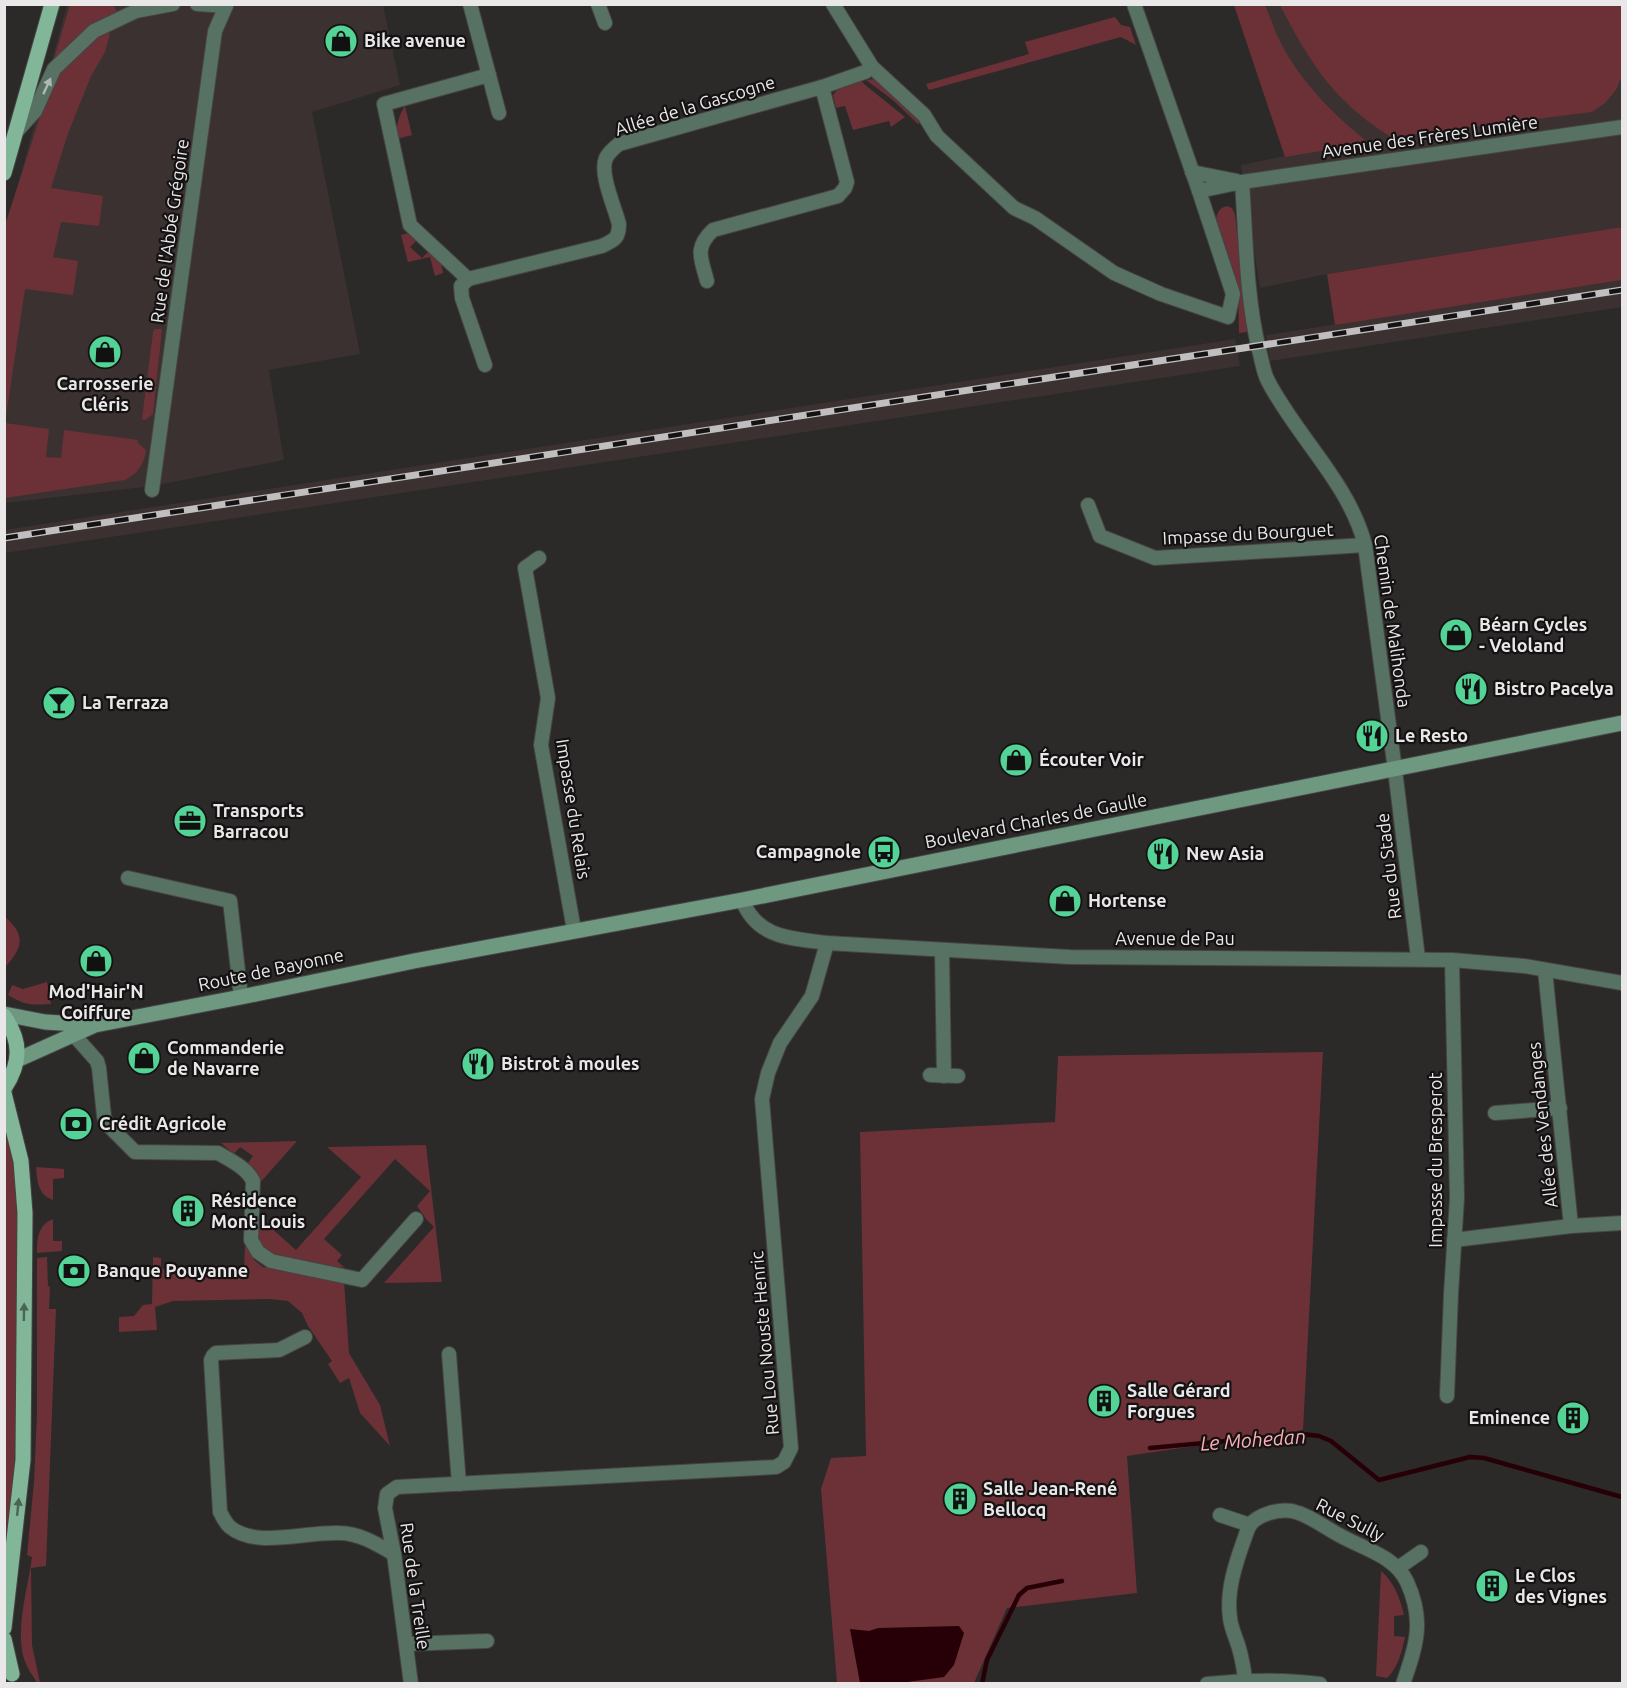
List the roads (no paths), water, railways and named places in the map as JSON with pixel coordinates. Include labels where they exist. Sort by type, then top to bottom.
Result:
[{"type":"main road","points":[[4,172],[52,4]]},
{"type":"main road","name":"Boulevard Charles de Gaulle","points":[[456,953],[742,900],[1623,723]]},
{"type":"main road","name":"Route de Bayonne","points":[[17,1060],[94,1025],[456,953]]},
{"type":"main road","points":[[4,1015],[12,1028],[17,1044],[17,1060],[13,1076],[4,1091],[21,1161],[25,1225],[23,1460],[4,1628]]},
{"type":"main road","name":"Route de Bayonne","points":[[4,1015],[45,1022],[94,1025]]},
{"type":"main road","points":[[4,1639],[12,1676]]},
{"type":"street","points":[[15,134],[35,111],[54,69],[94,31],[136,11],[173,4]]},
{"type":"street","name":"Rue de l'Abbé Grégoire","points":[[152,490],[215,31],[227,5],[197,4]]},
{"type":"street","points":[[470,4],[499,112]]},
{"type":"street","points":[[598,4],[605,23]]},
{"type":"street","points":[[833,4],[872,67],[924,115],[937,136],[1014,208],[1035,218],[1114,273],[1161,294],[1228,317],[1233,294],[1134,4]]},
{"type":"street","name":"Allée de la Gascogne","points":[[468,279],[602,246],[614,240],[619,233],[619,224],[604,171],[605,160],[620,144],[822,87],[865,72],[872,67]]},
{"type":"street","points":[[485,366],[462,298],[461,286],[468,279],[410,225],[384,104],[489,75]]},
{"type":"street","points":[[707,281],[699,249],[704,238],[713,230],[838,196],[845,188],[847,182],[822,87]]},
{"type":"street","name":"Avenue des Frères Lumière","points":[[1242,182],[1623,127]]},
{"type":"street","points":[[1192,172],[1242,182]]},
{"type":"street","points":[[1199,191],[1242,182]]},
{"type":"street","name":"Chemin de Malihonda","points":[[1242,182],[1253,322],[1266,379],[1341,491],[1359,525],[1365,546],[1395,770]]},
{"type":"street","name":"Impasse du Bourguet","points":[[1088,505],[1100,536],[1155,558],[1365,546]]},
{"type":"street","name":"Impasse du Relais","points":[[539,558],[525,568],[548,698],[541,745],[574,930]]},
{"type":"street","name":"Rue du Stade","points":[[1395,770],[1418,958]]},
{"type":"street","points":[[128,878],[230,901],[241,997]]},
{"type":"street","name":"Avenue de Pau","points":[[742,900],[746,909],[761,927],[789,938],[826,943],[1070,957],[1418,958],[1524,966],[1623,983]]},
{"type":"street","name":"Rue Lou Nouste Henric","points":[[387,1494],[397,1487],[755,1469],[776,1467],[784,1462],[791,1448],[762,1099],[768,1073],[780,1043],[812,996],[826,943]]},
{"type":"street","points":[[942,951],[937,1076],[958,1076]]},
{"type":"street","name":"Impasse du Bresperot","points":[[1447,1396],[1450,1294],[1457,1198],[1452,960]]},
{"type":"street","name":"Allée des Vendanges","points":[[1545,970],[1571,1226],[1623,1223]]},
{"type":"street","points":[[73,1034],[97,1061],[106,1123],[135,1152],[218,1153],[228,1158],[251,1177],[253,1181],[251,1240],[258,1252],[271,1261],[362,1280],[416,1219]]},
{"type":"street","points":[[1495,1113],[1560,1108]]},
{"type":"street","points":[[1454,1240],[1571,1226]]},
{"type":"street","points":[[305,1337],[279,1350],[216,1353],[211,1360],[220,1512],[231,1527],[243,1534],[266,1538],[340,1533],[365,1538],[394,1554]]},
{"type":"street","points":[[448,1354],[459,1484]]},
{"type":"street","name":"Rue de la Treille","points":[[387,1494],[386,1508],[411,1683]]},
{"type":"street","name":"Rue Sully","points":[[1250,1525],[1268,1512],[1291,1511],[1378,1554],[1398,1568],[1407,1582],[1416,1606],[1418,1631],[1414,1653],[1403,1683]]},
{"type":"street","points":[[1221,1515],[1250,1525],[1239,1555],[1230,1592],[1230,1618],[1245,1680]]},
{"type":"street","points":[[1398,1568],[1421,1552]]},
{"type":"street","points":[[406,1644],[487,1641]]},
{"type":"street","points":[[1207,1683],[1273,1680],[1314,1683]]},
{"type":"waterway","name":"Le Mohedan","points":[[1150,1448],[1302,1434],[1319,1436],[1331,1441],[1379,1480],[1470,1457],[1484,1458],[1622,1497]]},
{"type":"waterway","name":"Le Mohedan","points":[[982,1684],[987,1660],[1019,1595],[1027,1588],[1062,1581]]},
{"type":"railway","points":[[4,538],[1622,290]]},
{"type":"place","name":"Bike avenue","points":[[341,41]]},
{"type":"place","name":"Carrosserie Cléris","points":[[105,352]]},
{"type":"place","name":"Béarn Cycles - Veloland","points":[[1456,635]]},
{"type":"place","name":"Bistro Pacelya","points":[[1471,689]]},
{"type":"place","name":"La Terraza","points":[[59,703]]},
{"type":"place","name":"Le Resto","points":[[1372,736]]},
{"type":"place","name":"Écouter Voir","points":[[1016,760]]},
{"type":"place","name":"Transports Barracou","points":[[190,821]]},
{"type":"place","name":"Campagnole","points":[[884,852]]},
{"type":"place","name":"New Asia","points":[[1163,854]]},
{"type":"place","name":"Hortense","points":[[1065,901]]},
{"type":"place","name":"Mod'Hair'N Coiffure","points":[[96,961]]},
{"type":"place","name":"Commanderie de Navarre","points":[[144,1058]]},
{"type":"place","name":"Bistrot à moules","points":[[478,1064]]},
{"type":"place","name":"Crédit Agricole","points":[[76,1124]]},
{"type":"place","name":"Résidence Mont Louis","points":[[188,1211]]},
{"type":"place","name":"Banque Pouyanne","points":[[74,1271]]},
{"type":"place","name":"Salle Gérard Forgues","points":[[1104,1401]]},
{"type":"place","name":"Eminence","points":[[1573,1418]]},
{"type":"place","name":"Salle Jean-René Bellocq","points":[[960,1499]]},
{"type":"place","name":"Le Clos des Vignes","points":[[1492,1586]]}]
